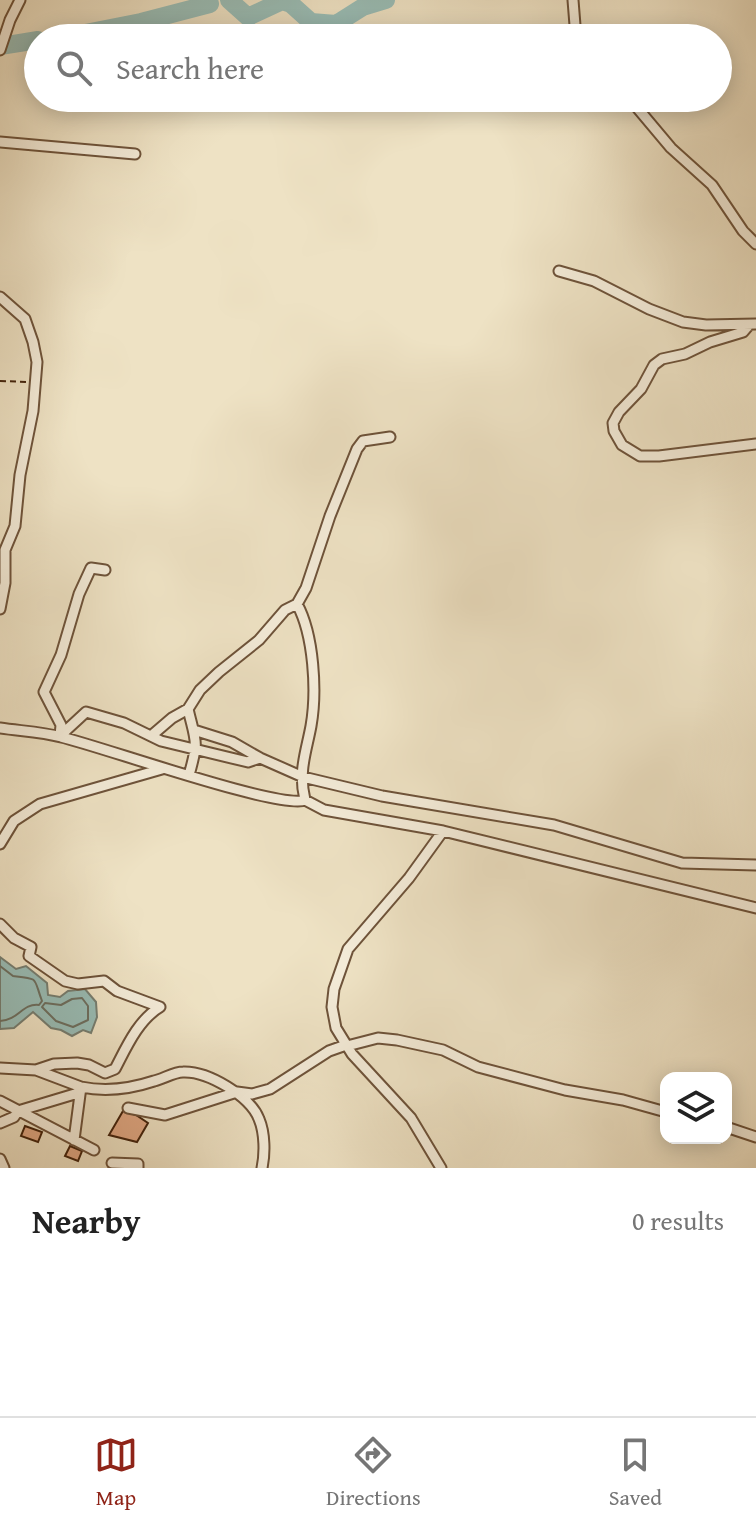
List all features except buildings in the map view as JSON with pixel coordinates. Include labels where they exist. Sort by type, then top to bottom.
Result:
[{"type":"street","points":[[0,50],[20,0]]},
{"type":"street","points":[[573,0],[575,24]]},
{"type":"street","points":[[641,112],[671,148],[712,185],[743,231],[756,244]]},
{"type":"street","points":[[0,142],[135,154]]},
{"type":"street","points":[[559,271],[594,281],[683,322],[753,324]]},
{"type":"street","points":[[0,297],[25,319],[37,362],[15,526],[5,550],[5,583],[0,609]]},
{"type":"street","points":[[753,324],[743,332],[685,354],[662,359],[654,365],[641,389],[613,423],[622,445],[640,456],[756,444]]},
{"type":"street","points":[[151,736],[188,709],[200,690],[259,640],[285,610],[297,604],[306,588],[357,449],[363,441],[390,437]]},
{"type":"street","points":[[60,736],[61,725],[44,692],[61,655],[83,583],[91,568],[105,570]]},
{"type":"street","points":[[297,604],[306,620],[313,694],[311,727],[303,753],[305,800]]},
{"type":"street","points":[[188,709],[197,731],[189,775]]},
{"type":"street","points":[[60,736],[86,712],[196,749],[248,762],[260,758]]},
{"type":"street","points":[[0,728],[60,736],[189,775],[297,803],[305,800],[324,810],[443,831],[756,908]]},
{"type":"street","points":[[197,731],[232,742],[303,777],[382,796],[554,825],[682,863],[756,865]]},
{"type":"street","points":[[0,844],[14,821],[40,804],[164,768]]},
{"type":"street","points":[[441,1168],[411,1118],[346,1045],[336,1028],[332,1007],[334,989],[348,949],[409,878],[443,831]]},
{"type":"street","points":[[0,924],[14,938],[31,947],[29,956],[56,976],[78,984],[104,981],[117,991],[160,1007],[132,1036],[115,1069],[105,1073]]},
{"type":"street","points":[[0,1123],[14,1117],[18,1111],[80,1090],[107,1091],[144,1084],[183,1071],[207,1077],[237,1092],[252,1094],[270,1089],[329,1051],[378,1038],[443,1050],[478,1067],[660,1110]]},
{"type":"street","points":[[36,1070],[54,1064],[89,1065],[105,1073],[109,1080],[107,1091]]},
{"type":"street","points":[[0,1068],[36,1070],[80,1090]]},
{"type":"street","points":[[74,1140],[80,1090]]},
{"type":"street","points":[[128,1108],[165,1115],[237,1092]]},
{"type":"street","points":[[237,1092],[259,1118],[263,1139],[262,1168]]},
{"type":"street","points":[[0,1101],[94,1150]]},
{"type":"street","points":[[732,1129],[756,1137]]},
{"type":"street","points":[[0,1159],[4,1168]]},
{"type":"street","points":[[112,1163],[138,1164],[138,1168]]},
{"type":"path","points":[[0,381],[36,384]]},
{"type":"water","points":[[0,957],[16,969],[26,966],[47,983],[48,995],[60,997],[68,991],[85,989],[96,1002],[97,1017],[91,1033],[83,1030],[72,1036],[51,1028],[33,1012],[14,1028],[0,1029]]},
{"type":"waterway","points":[[131,24],[210,4],[209,0]]},
{"type":"waterway","points":[[229,0],[248,17],[282,1],[291,4],[311,22],[336,24],[363,7],[386,0]]},
{"type":"waterway","points":[[0,46],[24,42]]}]
